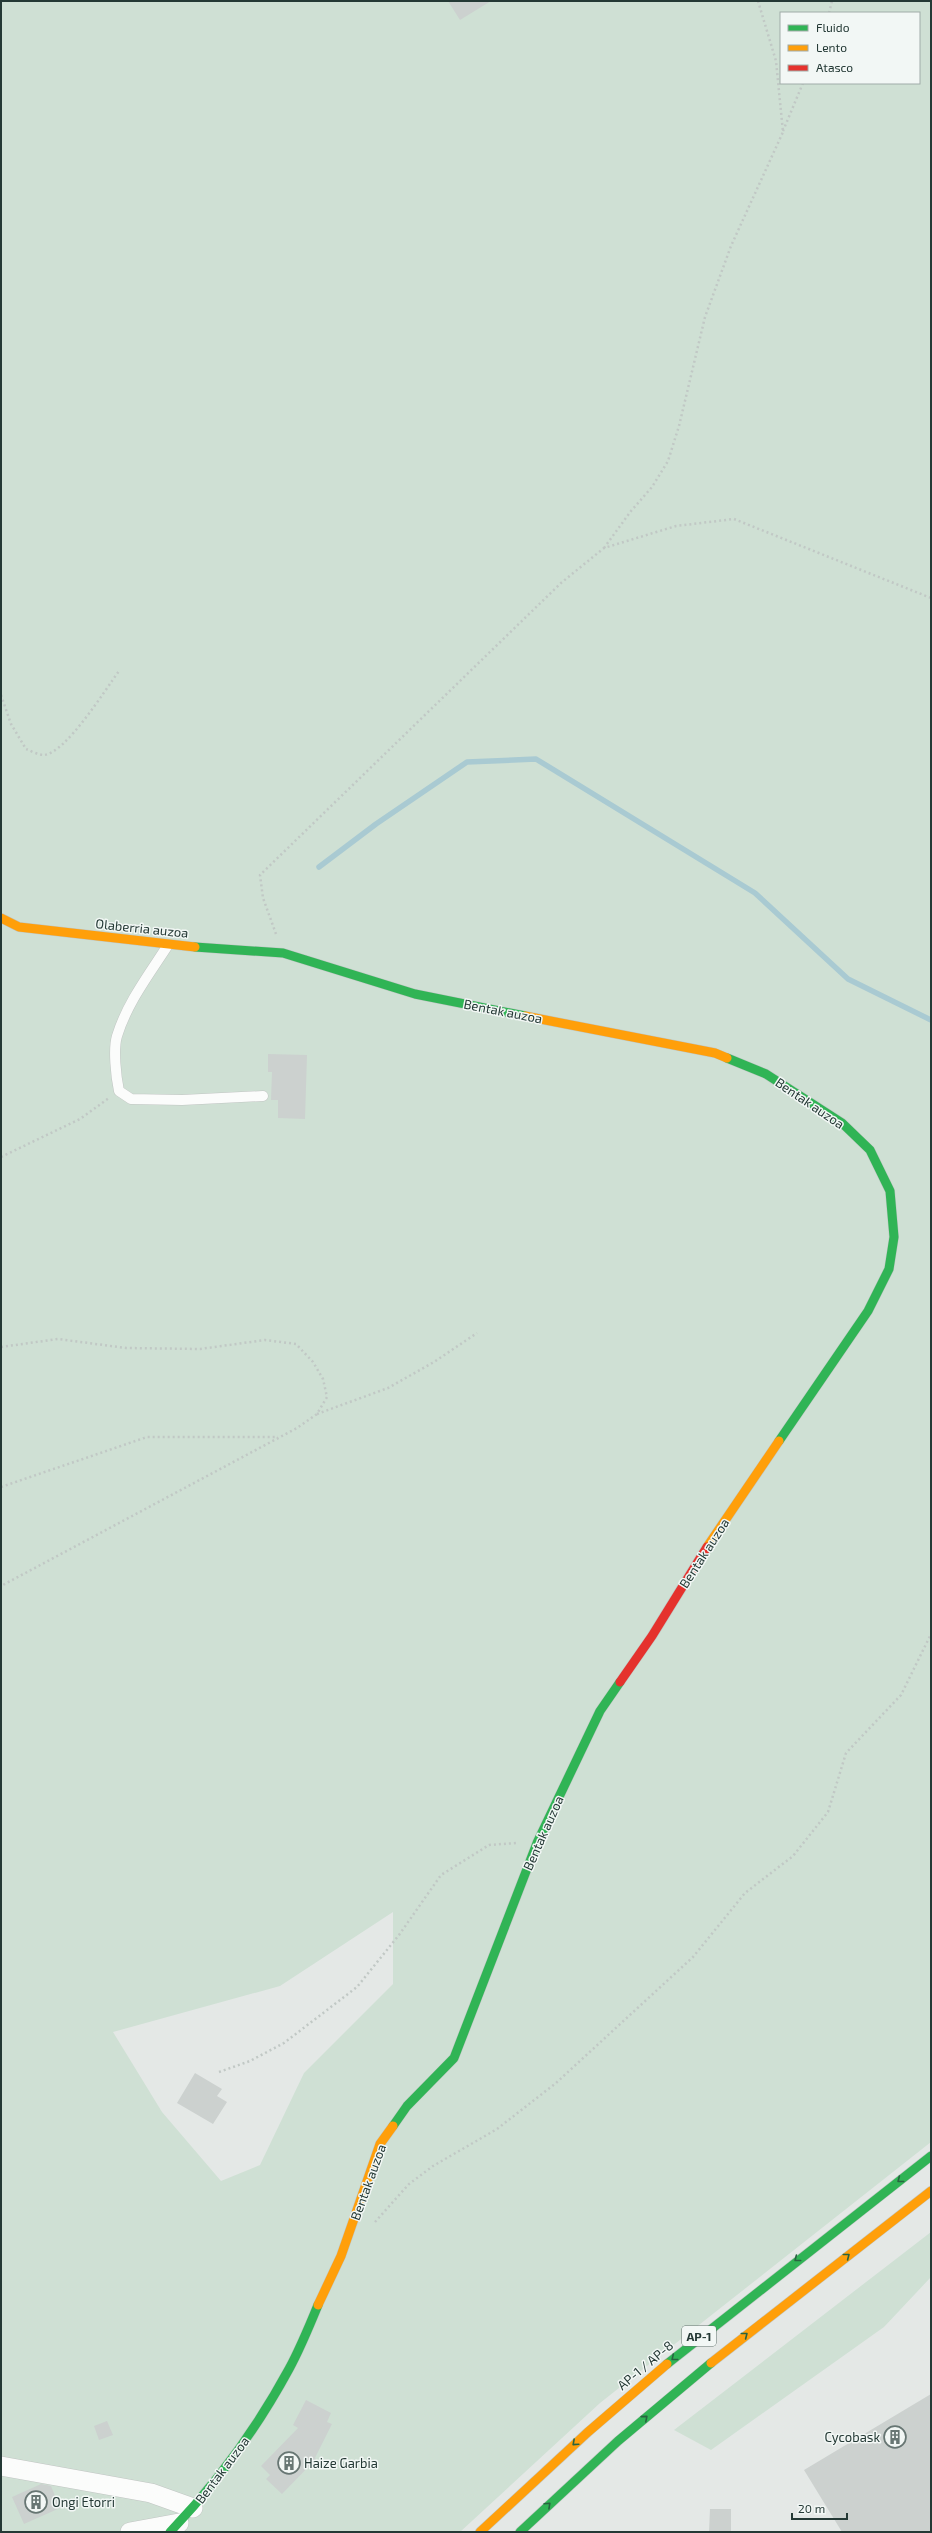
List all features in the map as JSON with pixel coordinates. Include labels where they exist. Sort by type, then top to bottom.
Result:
[{"type":"main road","name":"Olaberria auzoa","points":[[1,918],[19,927],[168,945],[283,953]]},
{"type":"main road","name":"Bentak auzoa","points":[[175,2527],[193,2508],[247,2438],[289,2369],[341,2256],[380,2144],[407,2106],[454,2058],[537,1842],[600,1711],[652,1636],[697,1561],[868,1311],[889,1269],[894,1237],[890,1191],[870,1150],[842,1123],[766,1074],[715,1053],[415,994],[283,953]]},
{"type":"main road","name":"AP-1 / AP-8","points":[[480,2532],[577,2440],[656,2372],[724,2316],[931,2156]]},
{"type":"main road","name":"AP-1","points":[[520,2532],[595,2462],[740,2338],[931,2191]]},
{"type":"street","name":"Bentak auzoa","points":[[1,2466],[151,2493],[193,2508]]},
{"type":"street","name":"Bentak auzoa","points":[[130,2532],[175,2527]]},
{"type":"lane","points":[[168,945],[138,992],[117,1037],[116,1078],[119,1091],[131,1099],[182,1100],[263,1096]]},
{"type":"path","points":[[758,1],[776,61],[783,132]]},
{"type":"path","points":[[829,12],[832,1]]},
{"type":"path","points":[[283,953],[263,898],[260,875],[561,583],[604,548],[631,511],[652,487],[668,461],[679,426],[705,317],[731,246],[783,132],[803,84]]},
{"type":"path","points":[[604,548],[676,526],[734,519],[931,598]]},
{"type":"path","points":[[1,696],[11,724],[26,749],[43,755],[58,750],[73,733],[119,671]]},
{"type":"path","points":[[1,1157],[80,1119],[119,1091]]},
{"type":"path","points":[[317,1414],[388,1388],[434,1362],[477,1333]]},
{"type":"path","points":[[1,1346],[58,1339],[126,1348],[200,1349],[265,1340],[296,1344],[314,1362],[323,1379],[327,1397],[317,1414],[311,1420],[1,1586]]},
{"type":"path","points":[[1,1487],[147,1437],[279,1437]]},
{"type":"path","points":[[374,2223],[409,2184],[434,2166],[497,2130],[556,2083],[693,1957],[745,1893],[793,1856],[828,1812],[846,1753],[902,1695],[931,1634]]},
{"type":"path","points":[[219,2072],[250,2061],[284,2043],[357,1987],[399,1935],[441,1875],[489,1845],[537,1842]]},
{"type":"green space","points":[[1,1],[931,1],[931,2142],[600,2403],[460,2532],[1,2532]],"holes":[[[393,1912],[393,1984],[304,2073],[260,2165],[221,2181],[162,2112],[113,2032],[280,1986]]]},
{"type":"green space","points":[[931,2232],[931,2277],[884,2327],[711,2450],[674,2430]]},
{"type":"building","points":[[448,1],[491,1],[460,20]]},
{"type":"building","points":[[268,1054],[307,1055],[305,1119],[278,1118],[278,1100],[271,1100],[272,1072],[268,1072]]},
{"type":"building","points":[[195,2073],[222,2089],[217,2096],[227,2102],[213,2124],[177,2103]]},
{"type":"building","name":"Cycobask","points":[[931,2394],[931,2532],[842,2532],[804,2470]]},
{"type":"building","points":[[306,2400],[331,2413],[327,2422],[332,2424],[315,2458],[316,2459],[282,2494],[266,2479],[270,2475],[261,2466],[298,2428],[293,2425]]},
{"type":"building","points":[[107,2421],[113,2435],[99,2440],[94,2426]]},
{"type":"building","name":"Ongi Etorri","points":[[41,2484],[51,2486],[60,2508],[24,2524],[12,2497]]},
{"type":"building","points":[[710,2509],[731,2509],[731,2532],[709,2532]]},
{"type":"waterway","points":[[319,867],[376,824],[467,762],[536,759],[755,893],[848,979],[931,1020]]},
{"type":"traffic: fast","points":[[195,947],[283,953],[415,994],[525,1016]]},
{"type":"traffic: fast","points":[[727,1058],[766,1074],[842,1123],[870,1150],[890,1191],[894,1237],[889,1269],[868,1311],[779,1441]]},
{"type":"traffic: fast","points":[[393,2126],[407,2106],[454,2058],[537,1843],[600,1711],[620,1682]]},
{"type":"traffic: fast","points":[[667,2364],[931,2156]]},
{"type":"traffic: fast","points":[[170,2532],[204,2495],[235,2455],[263,2413],[293,2361],[318,2305]]},
{"type":"traffic: fast","points":[[520,2532],[618,2441],[711,2363]]},
{"type":"traffic: slow","points":[[1,918],[19,927],[195,947]]},
{"type":"traffic: slow","points":[[525,1016],[715,1053],[727,1058]]},
{"type":"traffic: slow","points":[[707,1547],[779,1441]]},
{"type":"traffic: slow","points":[[318,2305],[341,2256],[380,2144],[393,2126]]},
{"type":"traffic: slow","points":[[711,2363],[931,2191]]},
{"type":"traffic: slow","points":[[480,2532],[588,2432],[667,2364]]},
{"type":"traffic: jam","points":[[620,1682],[652,1636],[707,1547]]},
{"type":"place","name":"Cycobask","points":[[895,2437]]},
{"type":"place","name":"Haize Garbia","points":[[289,2463]]},
{"type":"place","name":"Ongi Etorri","points":[[36,2502]]}]
